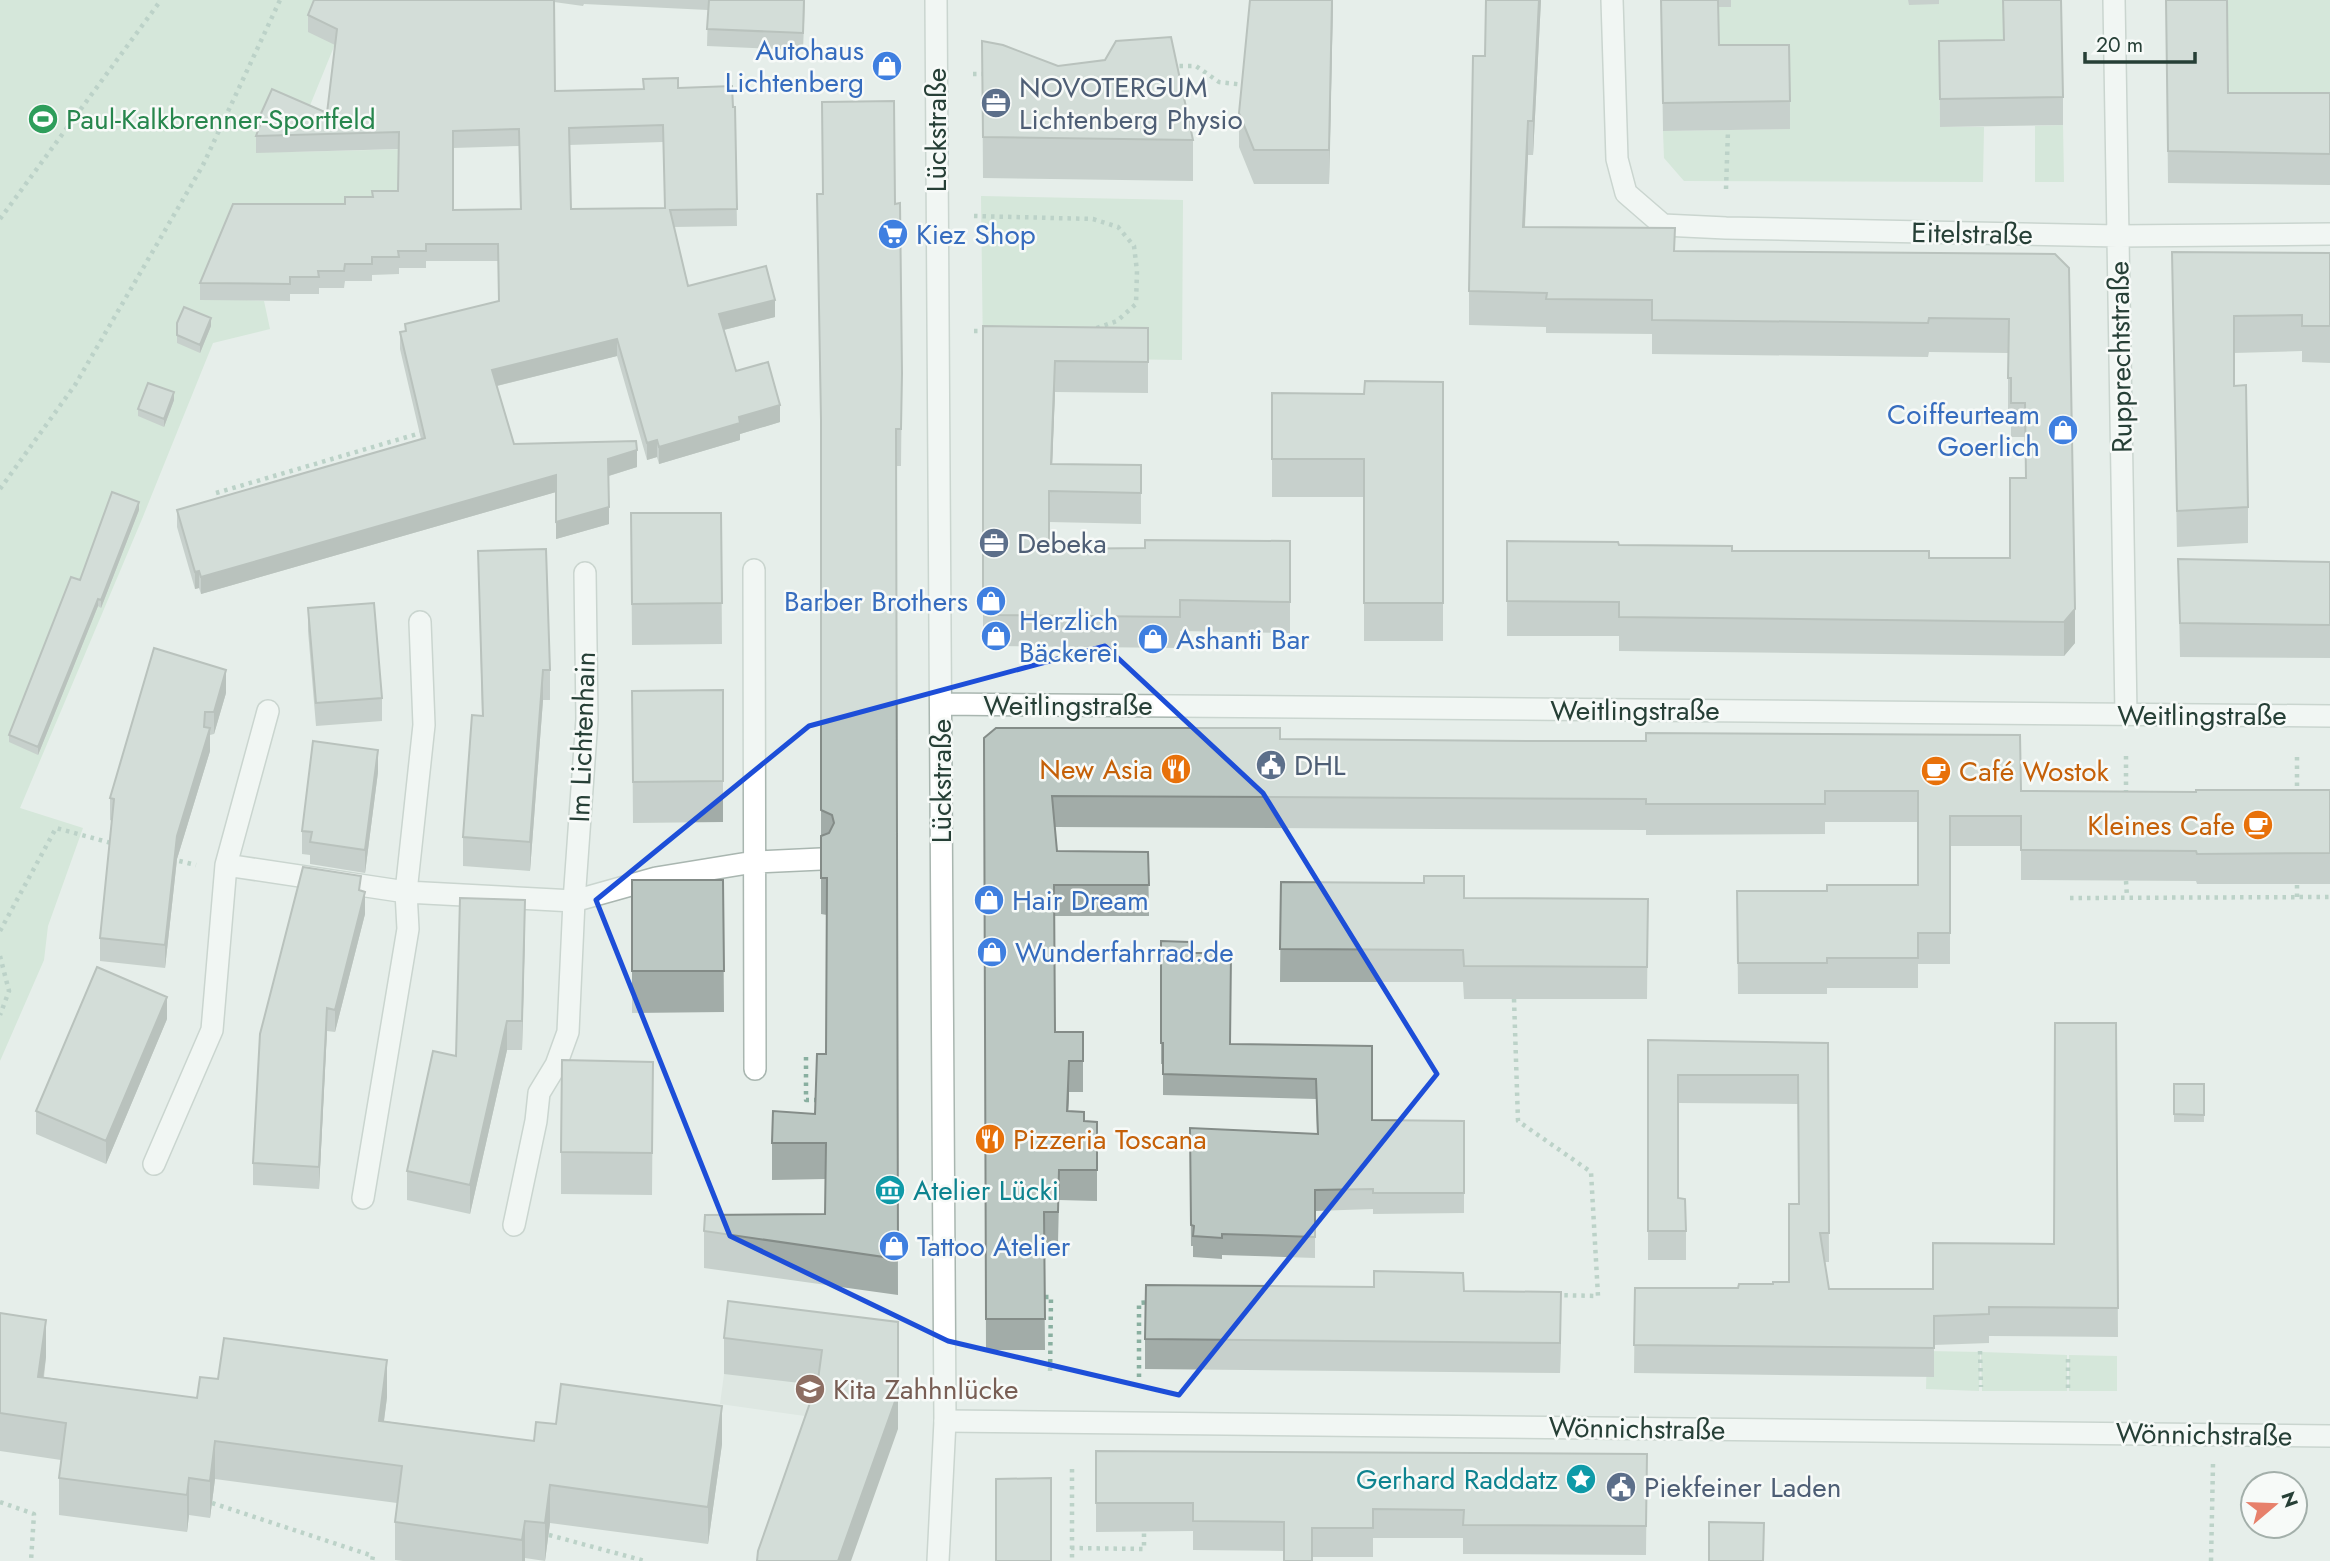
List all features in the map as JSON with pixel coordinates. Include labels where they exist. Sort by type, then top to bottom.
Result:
[{"type":"street","name":"Lückstraße","points":[[936,0],[945,1420],[938,1561]]},
{"type":"street","name":"Eitelstraße","points":[[1612,0],[1618,159],[1626,193],[1663,225],[2118,236],[2330,234]]},
{"type":"street","name":"Rupprechtstraße","points":[[2114,0],[2126,714]]},
{"type":"street","points":[[754,570],[755,1069]]},
{"type":"street","name":"Im Lichtenhain","points":[[514,1225],[536,1122],[539,1093],[555,1065],[568,1032],[587,719],[585,573]]},
{"type":"street","points":[[363,1198],[408,929],[406,892],[424,724],[420,622]]},
{"type":"street","name":"Weitlingstraße","points":[[941,704],[2330,716]]},
{"type":"street","points":[[154,1164],[212,1030],[226,869],[268,711]]},
{"type":"street","points":[[226,869],[406,892],[574,901],[656,878],[754,862],[821,859]]},
{"type":"street","name":"Wönnichstraße","points":[[945,1420],[2330,1436]]},
{"type":"path","points":[[0,219],[161,0]]},
{"type":"path","points":[[0,489],[75,385],[203,165],[280,0]]},
{"type":"path","points":[[1168,65],[1195,66],[1219,82],[1245,85]]},
{"type":"path","points":[[973,74],[993,74]]},
{"type":"path","points":[[1726,190],[1728,130]]},
{"type":"path","points":[[974,216],[1093,219],[1118,227],[1134,246],[1137,271],[1136,304],[1117,321],[1097,329],[1083,329]]},
{"type":"path","points":[[974,331],[988,331]]},
{"type":"path","points":[[216,493],[426,431]]},
{"type":"path","points":[[2126,756],[2126,809]]},
{"type":"path","points":[[2297,757],[2297,806]]},
{"type":"path","points":[[0,930],[56,828],[121,845]]},
{"type":"path","points":[[160,856],[226,869]]},
{"type":"path","points":[[2126,881],[2127,897]]},
{"type":"path","points":[[2297,885],[2297,897]]},
{"type":"path","points":[[2070,898],[2330,897]]},
{"type":"path","points":[[0,956],[9,990],[0,1015]]},
{"type":"path","points":[[1514,999],[1518,1121],[1591,1172],[1598,1296],[1556,1295]]},
{"type":"path","points":[[806,1057],[806,1100],[817,1100]]},
{"type":"path","points":[[1045,1297],[1051,1297],[1050,1376]]},
{"type":"path","points":[[1139,1377],[1139,1303],[1153,1302]]},
{"type":"path","points":[[1980,1351],[1981,1387]]},
{"type":"path","points":[[2068,1354],[2068,1388]]},
{"type":"path","points":[[2211,1561],[2214,1435]]},
{"type":"path","points":[[1072,1469],[1072,1561]]},
{"type":"path","points":[[0,1503],[34,1514],[31,1561]]},
{"type":"path","points":[[212,1503],[373,1556],[372,1561]]},
{"type":"path","points":[[1072,1548],[1144,1549],[1144,1532]]},
{"type":"path","points":[[549,1535],[645,1561]]},
{"type":"highlighted area","points":[[1105,646],[1263,793],[1437,1074],[1179,1395],[948,1341],[730,1236],[596,900],[809,726]]},
{"type":"shaded area","name":"Kita Zahhnlücke","points":[[898,1359],[898,1429],[720,1404],[725,1367]]},
{"type":"green space","points":[[0,0],[353,0],[291,152],[453,148],[453,194],[427,193],[246,300],[264,301],[270,329],[213,343],[20,808],[83,828],[48,926],[44,960],[0,1061]]},
{"type":"green space","points":[[1730,0],[2003,0],[2004,69],[1939,70],[1940,127],[1984,127],[1983,182],[1684,181],[1664,158],[1663,131],[1790,129],[1719,74],[1718,7],[1730,7]]},
{"type":"green space","points":[[2227,0],[2330,0],[2330,124],[2230,124]]},
{"type":"green space","points":[[2063,125],[2064,182],[2035,182],[2035,126]]},
{"type":"green space","points":[[981,196],[1183,200],[1182,360],[983,357]]},
{"type":"green space","points":[[1927,1351],[1980,1352],[1979,1391],[1926,1389]]},
{"type":"green space","points":[[1981,1352],[2067,1355],[2067,1391],[1982,1391]]},
{"type":"green space","points":[[2069,1355],[2117,1356],[2117,1391],[2069,1391]]},
{"type":"building","points":[[314,0],[554,0],[555,91],[644,89],[643,79],[678,78],[678,88],[732,86],[735,107],[737,209],[670,210],[688,286],[766,266],[775,300],[719,314],[736,371],[768,362],[780,405],[739,417],[740,423],[659,447],[657,440],[647,443],[617,339],[492,370],[514,444],[636,441],[637,450],[608,459],[609,507],[556,522],[556,475],[201,577],[199,571],[195,572],[177,510],[425,438],[400,332],[406,331],[405,324],[499,301],[498,244],[426,244],[426,251],[398,251],[399,257],[372,257],[372,264],[345,264],[344,271],[318,271],[319,277],[290,277],[290,284],[200,283],[233,204],[345,204],[345,197],[373,197],[372,191],[398,191],[399,132],[256,136],[262,120],[259,118],[272,89],[327,113],[337,29],[308,15]],"holes":[[[663,125],[665,208],[571,209],[569,128]],[[519,129],[521,209],[453,210],[453,131]]]},
{"type":"building","points":[[709,0],[804,0],[803,33],[707,29]]},
{"type":"building","points":[[1250,0],[1332,0],[1329,150],[1254,150],[1239,113]]},
{"type":"building","points":[[1486,0],[1539,0],[1533,121],[1528,121],[1523,227],[1675,228],[1674,251],[2055,254],[2069,268],[2075,609],[2064,622],[1619,617],[1619,602],[1507,601],[1507,541],[1732,546],[1732,551],[1929,551],[1929,558],[2010,558],[2010,478],[2026,478],[2025,403],[2011,403],[2011,378],[2008,378],[2009,319],[1929,318],[1928,323],[1652,320],[1652,300],[1546,299],[1547,293],[1469,291],[1473,56],[1485,56]]},
{"type":"building","points":[[1661,0],[1718,0],[1719,45],[1789,45],[1790,101],[1663,103]]},
{"type":"building","points":[[2003,0],[2061,0],[2063,97],[1940,99],[1939,41],[2004,40]]},
{"type":"building","points":[[2166,0],[2227,0],[2228,93],[2330,93],[2330,154],[2168,151]]},
{"type":"building","points":[[1171,37],[1193,140],[983,137],[982,41],[1003,45],[1058,66],[1105,60],[1116,41]]},
{"type":"building","points":[[894,101],[895,204],[900,203],[902,373],[901,429],[896,429],[898,1259],[704,1231],[705,1215],[825,1214],[826,1143],[772,1143],[773,1111],[815,1114],[817,1054],[826,1054],[827,878],[821,878],[821,836],[829,833],[834,823],[832,815],[821,810],[821,420],[817,194],[823,194],[822,102]]},
{"type":"building","points":[[2172,252],[2330,253],[2330,326],[2302,326],[2302,315],[2234,316],[2234,386],[2246,385],[2248,507],[2177,511]]},
{"type":"building","points":[[184,307],[211,318],[200,345],[177,335],[177,323]]},
{"type":"building","points":[[983,326],[1148,328],[1148,362],[1055,361],[1051,464],[1141,465],[1141,493],[1049,491],[1049,549],[1145,548],[1145,540],[1290,541],[1290,602],[1180,600],[1180,617],[992,615],[983,604]]},
{"type":"building","points":[[1365,381],[1443,382],[1443,603],[1364,603],[1364,459],[1272,459],[1272,393],[1364,394]]},
{"type":"building","points":[[148,383],[174,392],[164,419],[138,409]]},
{"type":"building","points":[[112,492],[139,502],[101,600],[98,599],[38,747],[9,735],[71,577],[80,580]]},
{"type":"building","points":[[631,513],[721,513],[722,603],[632,604]]},
{"type":"building","points":[[546,549],[550,670],[543,670],[530,842],[463,837],[472,715],[483,716],[478,551]]},
{"type":"building","points":[[2178,559],[2330,562],[2330,625],[2180,623]]},
{"type":"building","points":[[374,603],[382,698],[316,703],[308,608]]},
{"type":"building","points":[[154,648],[226,670],[214,712],[205,712],[204,727],[210,728],[177,836],[165,945],[100,938],[114,799],[110,798]]},
{"type":"building","points":[[723,690],[723,781],[633,782],[632,691]]},
{"type":"building","points":[[996,728],[1280,728],[1280,739],[1529,741],[1646,741],[1646,733],[2020,735],[2021,791],[2330,790],[2330,853],[2197,854],[2196,851],[2021,850],[2021,816],[1950,816],[1950,933],[1918,933],[1918,958],[1827,958],[1827,963],[1738,963],[1737,891],[1827,891],[1827,885],[1918,885],[1918,791],[1825,791],[1825,804],[1646,804],[1646,799],[1052,796],[1057,851],[1148,852],[1149,885],[1054,885],[1055,1032],[1083,1032],[1083,1061],[1069,1061],[1067,1111],[1084,1112],[1084,1121],[1097,1122],[1097,1170],[1059,1170],[1058,1212],[1044,1212],[1045,1319],[986,1319],[984,738]]},
{"type":"building","points":[[313,741],[378,750],[365,850],[310,842],[312,832],[302,831]]},
{"type":"building","points":[[303,867],[361,876],[359,890],[365,892],[335,1010],[327,1008],[319,1167],[253,1163],[260,1034]]},
{"type":"building","points":[[1424,876],[1464,876],[1464,898],[1648,899],[1647,967],[1464,966],[1463,950],[1280,949],[1281,882],[1424,883]]},
{"type":"building","points":[[632,880],[723,880],[724,971],[632,971]]},
{"type":"building","points":[[460,898],[525,900],[522,1021],[507,1021],[470,1185],[407,1171],[433,1051],[456,1056]]},
{"type":"building","points":[[1161,941],[1189,942],[1189,953],[1231,953],[1230,1044],[1372,1046],[1372,1120],[1464,1121],[1464,1193],[1373,1193],[1373,1189],[1315,1190],[1315,1237],[1222,1234],[1222,1238],[1193,1236],[1190,1128],[1318,1134],[1316,1079],[1163,1074]]},
{"type":"building","points":[[97,967],[167,997],[106,1141],[36,1111]]},
{"type":"building","points":[[2055,1023],[2116,1023],[2118,1308],[1989,1307],[1989,1314],[1934,1316],[1934,1348],[1634,1345],[1635,1288],[1738,1288],[1739,1284],[1789,1282],[1789,1204],[1799,1204],[1798,1075],[1678,1075],[1678,1198],[1685,1199],[1686,1231],[1648,1231],[1648,1040],[1828,1043],[1829,1233],[1820,1233],[1829,1289],[1933,1289],[1933,1243],[2054,1244]]},
{"type":"building","points":[[562,1060],[653,1062],[652,1153],[561,1152]]},
{"type":"building","points":[[2174,1084],[2204,1084],[2204,1115],[2174,1114]]},
{"type":"building","points":[[1374,1271],[1463,1273],[1464,1291],[1561,1292],[1560,1343],[1145,1339],[1146,1285],[1374,1287]]},
{"type":"building","points":[[728,1301],[898,1322],[898,1393],[838,1561],[757,1561],[758,1551],[818,1380],[822,1350],[724,1338]]},
{"type":"building","points":[[0,1313],[46,1320],[38,1377],[197,1398],[200,1377],[218,1379],[224,1338],[387,1360],[379,1421],[534,1441],[536,1422],[556,1424],[561,1384],[722,1406],[708,1507],[550,1485],[545,1523],[525,1521],[522,1540],[395,1522],[402,1466],[215,1441],[210,1481],[189,1478],[187,1495],[59,1478],[66,1423],[0,1413]]},
{"type":"building","points":[[1096,1451],[1647,1454],[1646,1526],[1463,1525],[1464,1510],[1373,1509],[1373,1528],[1312,1528],[1312,1561],[1284,1561],[1284,1522],[1193,1521],[1193,1503],[1096,1503]]},
{"type":"building","points":[[1051,1478],[1051,1561],[996,1561],[996,1479]]},
{"type":"building","points":[[1709,1522],[1764,1523],[1763,1561],[1709,1561]]},
{"type":"place","name":"Autohaus Lichtenberg","points":[[887,66]]},
{"type":"place","name":"NOVOTERGUM Lichtenberg Physio","points":[[996,103]]},
{"type":"place","name":"Paul-Kalkbrenner-Sportfeld","points":[[43,119]]},
{"type":"place","name":"Kiez Shop","points":[[893,234]]},
{"type":"place","name":"Coiffeurteam Goerlich","points":[[2063,430]]},
{"type":"place","name":"Debeka","points":[[994,543]]},
{"type":"place","name":"Barber Brothers","points":[[991,601]]},
{"type":"place","name":"Herzlich Bäckerei","points":[[996,636]]},
{"type":"place","name":"Ashanti Bar","points":[[1153,639]]},
{"type":"place","name":"DHL","points":[[1271,765]]},
{"type":"place","name":"New Asia","points":[[1176,769]]},
{"type":"place","name":"Café Wostok","points":[[1936,771]]},
{"type":"place","name":"Kleines Cafe","points":[[2258,825]]},
{"type":"place","name":"Hair Dream","points":[[989,900]]},
{"type":"place","name":"Wunderfahrrad.de","points":[[992,952]]},
{"type":"place","name":"Pizzeria Toscana","points":[[990,1139]]},
{"type":"place","name":"Atelier Lücki","points":[[890,1190]]},
{"type":"place","name":"Tattoo Atelier","points":[[894,1246]]},
{"type":"place","name":"Kita Zahhnlücke","points":[[810,1389]]},
{"type":"place","name":"Gerhard Raddatz","points":[[1581,1479]]},
{"type":"place","name":"Piekfeiner Laden","points":[[1621,1487]]}]
